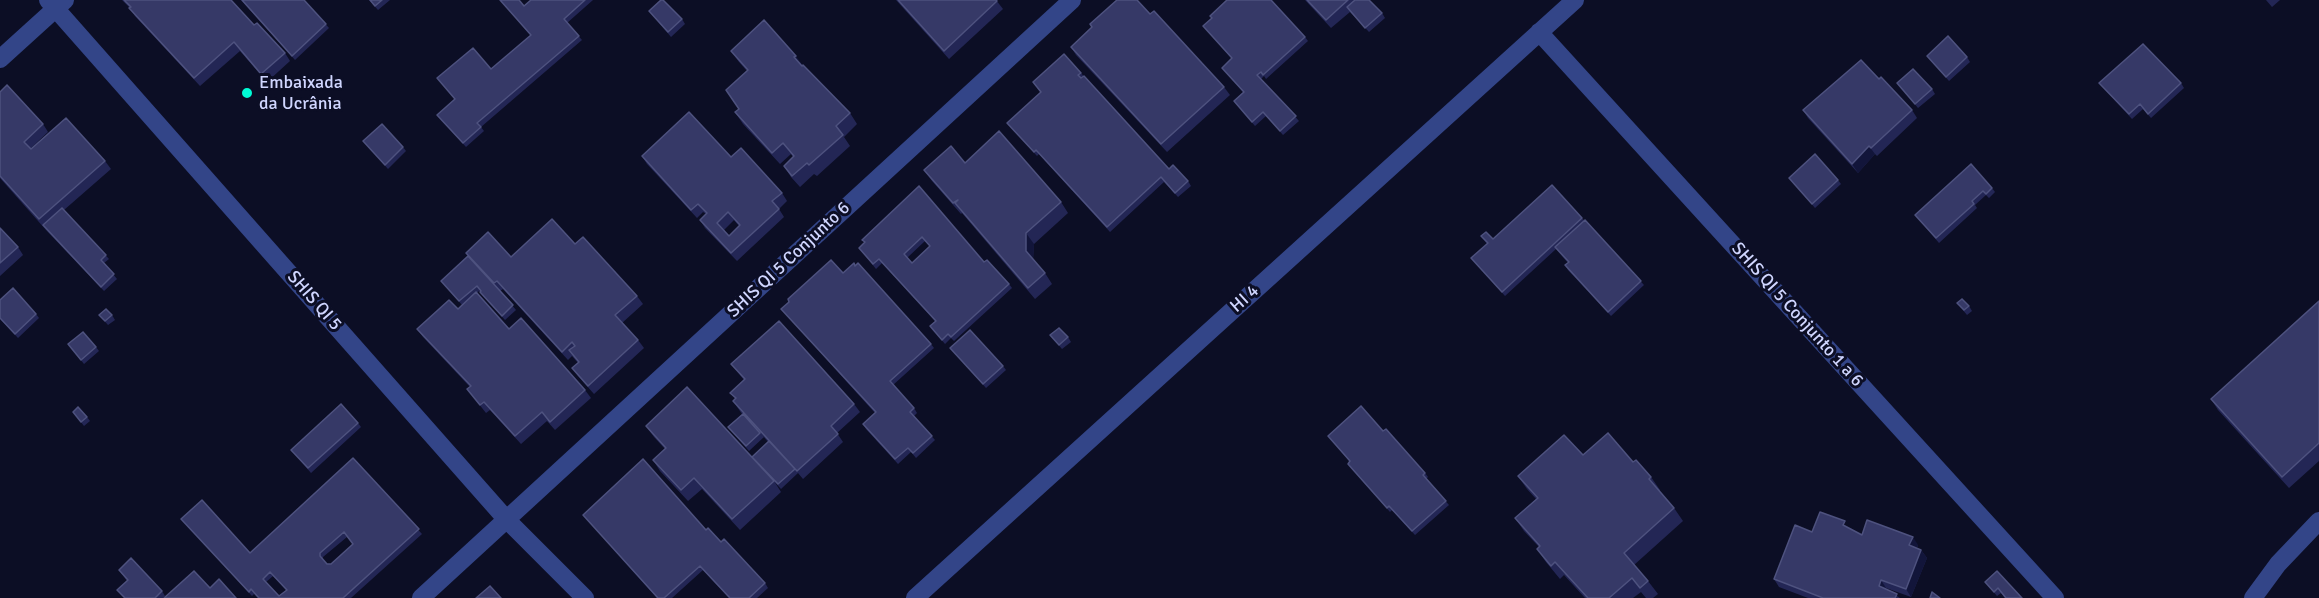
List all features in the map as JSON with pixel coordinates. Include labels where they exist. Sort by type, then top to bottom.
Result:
[{"type":"street","name":"SHIS QI 5 Conjunto 6","points":[[421,598],[1072,0]]},
{"type":"street","name":"HI 4","points":[[915,598],[1575,0]]},
{"type":"street","name":"SHIS QI 5","points":[[56,3],[507,520],[585,598]]},
{"type":"street","points":[[0,59],[56,3]]},
{"type":"street","name":"SHIS QI 5 Conjunto 1 a 6","points":[[1539,32],[2055,598]]},
{"type":"street","points":[[2253,598],[2278,564],[2319,521]]},
{"type":"building","points":[[124,0],[231,0],[285,53],[261,74],[234,42],[194,78]]},
{"type":"building","points":[[242,0],[304,0],[326,24],[292,56]]},
{"type":"building","points":[[370,0],[382,0],[375,6]]},
{"type":"building","points":[[500,0],[519,0],[524,6],[531,0],[585,0],[564,19],[579,36],[477,123],[481,127],[463,143],[437,115],[455,99],[437,78],[473,48],[491,69],[531,35]]},
{"type":"building","points":[[661,0],[682,19],[668,32],[649,11]]},
{"type":"building","points":[[898,0],[996,0],[997,1],[944,51]]},
{"type":"building","points":[[1117,0],[1137,0],[1150,14],[1154,11],[1224,87],[1161,144],[1071,47],[1092,27],[1090,24]]},
{"type":"building","points":[[1227,0],[1271,0],[1305,37],[1263,75],[1261,72],[1257,75],[1296,116],[1280,131],[1263,112],[1252,122],[1234,101],[1244,92],[1222,68],[1232,58],[1203,26]]},
{"type":"building","points":[[1307,0],[1348,0],[1326,20]]},
{"type":"building","points":[[1355,0],[1369,0],[1382,13],[1365,28],[1347,7]]},
{"type":"building","points":[[764,20],[802,66],[850,113],[836,126],[843,135],[809,165],[807,163],[792,176],[784,166],[794,156],[783,143],[772,153],[735,112],[739,109],[726,90],[748,70],[731,51]]},
{"type":"building","points":[[1948,36],[1967,57],[1946,77],[1927,56]]},
{"type":"building","points":[[2143,44],[2181,83],[2148,114],[2140,104],[2129,114],[2099,83]]},
{"type":"building","points":[[1064,54],[1081,73],[1078,75],[1081,78],[1084,76],[1169,169],[1173,165],[1188,181],[1175,193],[1161,177],[1107,227],[1036,150],[1034,152],[1007,123],[1041,92],[1033,82]]},
{"type":"building","points":[[1861,60],[1879,79],[1881,77],[1912,110],[1871,148],[1869,146],[1852,164],[1803,110]]},
{"type":"building","points":[[1913,69],[1932,89],[1915,104],[1897,83]]},
{"type":"building","points":[[7,85],[43,124],[24,142],[31,149],[66,118],[105,161],[39,219],[0,176],[0,92]]},
{"type":"building","points":[[689,112],[731,157],[741,148],[782,193],[772,201],[779,209],[731,253],[700,220],[707,213],[698,204],[691,210],[642,156]],"holes":[[[728,212],[740,225],[729,236],[717,223]]]},
{"type":"building","points":[[382,124],[403,147],[385,165],[363,141]]},
{"type":"building","points":[[999,131],[1061,202],[1026,233],[1026,251],[1045,273],[1028,288],[955,203],[958,200],[953,203],[924,170],[951,146],[965,163]]},
{"type":"building","points":[[1815,154],[1838,180],[1812,204],[1789,178]]},
{"type":"building","points":[[1971,164],[1992,188],[1986,194],[1983,191],[1972,201],[1974,204],[1936,238],[1915,215]]},
{"type":"building","points":[[1552,185],[1582,218],[1502,292],[1471,258],[1488,243],[1481,236],[1486,232],[1493,239]]},
{"type":"building","points":[[919,186],[984,262],[987,260],[1009,284],[951,337],[948,334],[942,340],[930,326],[936,321],[879,259],[873,264],[859,248],[865,242],[862,240]],"holes":[[[922,237],[930,246],[912,263],[904,254]]]},
{"type":"building","points":[[62,208],[106,255],[101,260],[114,274],[101,287],[43,225]]},
{"type":"building","points":[[552,219],[575,244],[583,237],[637,296],[615,315],[638,340],[588,386],[572,368],[579,362],[569,350],[575,346],[572,342],[562,352],[497,281],[494,283],[466,253],[488,232],[511,257]]},
{"type":"building","points":[[1585,220],[1641,281],[1608,312],[1565,265],[1569,262],[1555,247]]},
{"type":"building","points":[[0,228],[18,247],[0,263]]},
{"type":"building","points":[[468,256],[513,305],[502,316],[477,286],[459,301],[441,281]]},
{"type":"building","points":[[831,260],[843,273],[854,263],[855,266],[858,263],[931,344],[890,381],[914,408],[910,412],[932,436],[913,453],[908,448],[895,459],[863,424],[876,412],[781,309],[789,302],[788,299]]},
{"type":"building","points":[[13,288],[36,314],[15,334],[0,318],[0,300]]},
{"type":"building","points":[[476,292],[509,329],[521,318],[585,390],[550,422],[542,412],[515,436],[484,402],[480,405],[467,389],[471,386],[417,329],[449,300],[458,309]]},
{"type":"building","points":[[1962,299],[1969,306],[1964,310],[1957,303]]},
{"type":"building","points":[[2319,301],[2319,443],[2282,477],[2211,399]]},
{"type":"building","points":[[106,309],[112,315],[105,321],[99,315]]},
{"type":"building","points":[[779,321],[854,404],[831,426],[838,434],[797,471],[733,401],[736,398],[730,393],[745,379],[731,364]]},
{"type":"building","points":[[1059,328],[1068,337],[1059,345],[1050,335]]},
{"type":"building","points":[[970,330],[1003,366],[983,384],[950,348]]},
{"type":"building","points":[[83,332],[96,347],[81,360],[68,344]]},
{"type":"building","points":[[687,387],[774,481],[732,519],[694,478],[681,490],[653,460],[666,448],[646,426]]},
{"type":"building","points":[[341,404],[358,423],[308,468],[291,450]]},
{"type":"building","points":[[1361,406],[1383,431],[1386,429],[1446,501],[1412,531],[1389,506],[1387,508],[1348,464],[1350,461],[1328,436]]},
{"type":"building","points":[[78,407],[87,417],[81,422],[73,412]]},
{"type":"building","points":[[743,414],[760,433],[746,446],[728,427]]},
{"type":"building","points":[[1608,433],[1633,462],[1636,460],[1651,477],[1649,479],[1674,508],[1624,553],[1648,581],[1640,588],[1632,578],[1609,598],[1588,598],[1555,562],[1551,566],[1537,549],[1540,546],[1515,518],[1538,498],[1518,476],[1564,435],[1583,455]]},
{"type":"building","points":[[769,441],[795,469],[778,484],[752,457]]},
{"type":"building","points":[[353,458],[419,529],[343,598],[259,598],[251,589],[249,592],[181,519],[202,500],[250,553]],"holes":[[[344,532],[353,544],[331,564],[327,564],[320,553]],[[270,572],[287,590],[279,596],[263,579]]]},
{"type":"building","points":[[643,459],[706,530],[708,528],[721,542],[724,539],[765,583],[749,598],[730,598],[700,566],[664,598],[658,598],[583,515]]},
{"type":"building","points":[[1820,512],[1845,521],[1843,525],[1862,535],[1867,520],[1913,537],[1909,545],[1921,550],[1906,589],[1881,580],[1879,586],[1897,594],[1895,598],[1823,598],[1774,579],[1795,525],[1812,532]]},
{"type":"building","points":[[131,558],[162,591],[155,598],[125,598],[117,590],[128,580],[119,570]]},
{"type":"building","points":[[194,571],[210,588],[219,579],[236,598],[164,598]]},
{"type":"building","points":[[1997,571],[2022,598],[2006,598],[1998,588],[1994,592],[1985,582]]},
{"type":"building","points":[[490,586],[501,598],[476,598]]},
{"type":"building","points":[[1932,592],[1940,598],[1930,598]]},
{"type":"place","name":"Embaixada da Ucrânia","points":[[247,93]]}]
